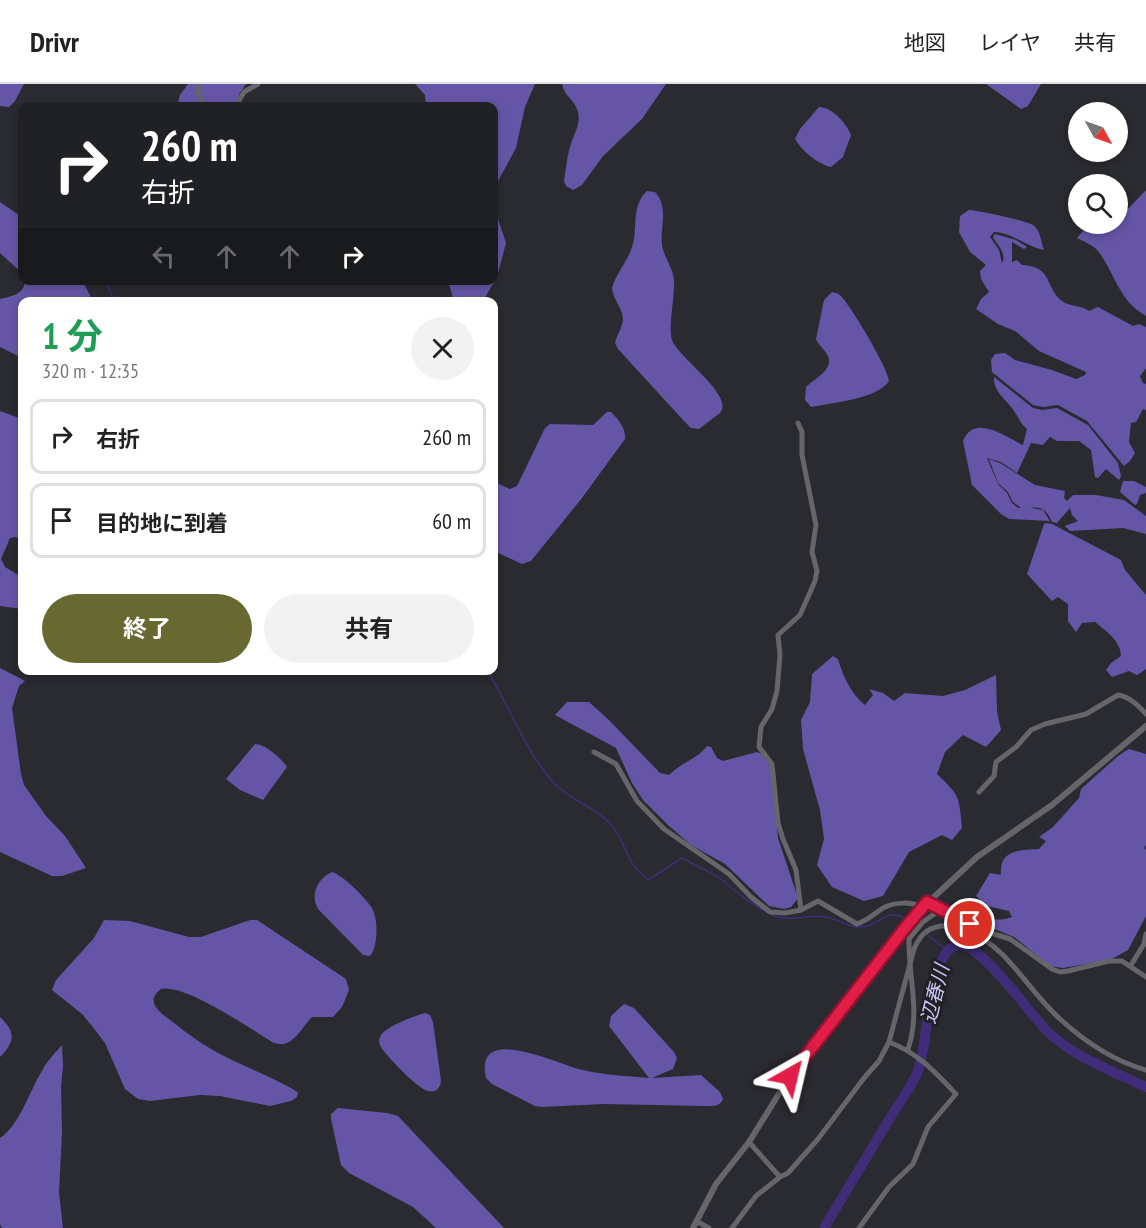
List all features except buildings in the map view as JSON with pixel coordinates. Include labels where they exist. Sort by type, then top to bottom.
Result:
[{"type":"street","points":[[198,84],[201,102]]},
{"type":"street","points":[[238,102],[244,92],[258,84]]},
{"type":"street","points":[[798,423],[802,432],[802,455],[816,525],[812,552],[817,571],[800,615],[778,635],[780,655],[777,691],[772,709],[761,727],[759,747],[772,764],[778,823],[796,870],[801,910]]},
{"type":"street","points":[[979,792],[994,776],[996,762],[1016,747],[1031,730],[1045,724],[1086,714],[1117,695],[1127,697],[1146,714]]},
{"type":"street","points":[[709,1228],[695,1225],[716,1184],[749,1142],[800,1062],[925,905],[977,857],[1060,799],[1146,726]]},
{"type":"street","points":[[594,752],[616,764],[637,801],[664,829],[729,874],[751,897],[770,912],[801,910],[818,901],[857,924],[867,921],[885,907],[902,903],[925,905],[941,909],[985,931],[1010,939],[1041,963],[1060,972],[1122,961],[1146,977]]},
{"type":"street","points":[[909,1050],[914,1021],[909,939],[913,931],[941,909]]},
{"type":"street","points":[[732,1228],[756,1196],[788,1173],[818,1139],[879,1061],[890,1042],[911,958],[920,937],[927,930],[950,925],[985,940],[1001,953],[1059,1018],[1085,1039],[1115,1058],[1146,1070]]},
{"type":"street","points":[[1131,966],[1137,958],[1146,934]]},
{"type":"street","points":[[859,1228],[889,1187],[913,1164],[928,1127],[956,1094],[931,1067],[909,1050],[890,1042]]},
{"type":"street","points":[[749,1142],[780,1177]]},
{"type":"shaded area","points":[[0,84],[24,84],[9,107],[0,106]]},
{"type":"shaded area","points":[[188,84],[246,84],[239,94],[238,102],[178,102]]},
{"type":"shaded area","points":[[415,84],[535,84],[525,107],[516,148],[498,181],[498,102],[426,102],[425,95]]},
{"type":"shaded area","points":[[562,84],[666,84],[642,119],[603,156],[582,185],[573,190],[566,186],[564,181],[568,153],[579,116],[577,108]]},
{"type":"shaded area","points":[[986,84],[1041,84],[1028,106],[1021,109]]},
{"type":"shaded area","points":[[819,107],[838,116],[851,135],[843,157],[831,167],[811,156],[795,139],[800,129]]},
{"type":"shaded area","points":[[1146,190],[1146,316],[1137,310],[1123,294],[1098,251],[1077,238],[1080,234],[1128,234],[1128,209]]},
{"type":"shaded area","points":[[647,191],[655,192],[662,204],[662,245],[674,280],[672,340],[676,348],[713,387],[722,405],[720,413],[699,429],[691,428],[684,421],[615,343],[623,320],[612,288],[631,250],[638,204]]},
{"type":"shaded area","points":[[0,202],[18,214],[18,269],[0,253]]},
{"type":"shaded area","points":[[969,210],[1022,221],[1033,225],[1038,230],[1044,250],[1008,235],[994,232],[990,237],[999,250],[1002,263],[1003,253],[993,237],[995,234],[1016,240],[1027,247],[1024,249],[1012,242],[1012,262],[1017,260],[1022,265],[1039,270],[1044,274],[1056,296],[1062,301],[1089,311],[1098,307],[1133,326],[1139,324],[1146,327],[1146,368],[1140,376],[1146,384],[1146,410],[1143,409],[1136,422],[1131,423],[1129,442],[1135,453],[1124,466],[1087,421],[1058,405],[1043,407],[1033,405],[992,372],[991,360],[995,354],[1005,353],[1015,360],[1076,379],[1085,375],[1086,372],[1039,351],[1015,331],[998,324],[976,309],[981,299],[989,292],[981,279],[980,271],[986,265],[970,252],[959,232],[960,216]]},
{"type":"shaded area","points":[[498,219],[506,243],[498,273]]},
{"type":"shaded area","points":[[85,285],[91,297],[18,297],[18,356],[0,347],[0,299],[20,292],[24,286]]},
{"type":"shaded area","points":[[449,285],[492,285],[485,297],[453,297]]},
{"type":"shaded area","points":[[832,292],[841,296],[853,312],[876,351],[889,381],[875,392],[865,396],[811,407],[805,400],[806,387],[826,370],[829,361],[827,354],[816,339],[824,300]]},
{"type":"shaded area","points":[[994,377],[1033,408],[1042,410],[1057,408],[1088,425],[1118,463],[1121,476],[1119,480],[1106,469],[1098,478],[1095,477],[1091,450],[1079,441],[1057,441],[1050,437],[1043,445],[1031,443],[1017,473],[1001,462],[987,458],[998,484],[1007,493],[1012,503],[1021,508],[1013,502],[1008,492],[998,483],[989,459],[1000,463],[1035,485],[1065,491],[1064,498],[1067,501],[1073,495],[1096,495],[1124,500],[1146,516],[1146,534],[1123,528],[1070,531],[1065,526],[1078,521],[1072,515],[1070,508],[1057,523],[1052,522],[1044,510],[1038,508],[1031,508],[1043,510],[1050,521],[1009,519],[972,485],[963,441],[968,433],[982,428],[999,433],[1023,445],[1027,429],[996,388]]},
{"type":"shaded area","points":[[0,411],[18,418],[18,538],[10,538],[1,559],[5,567],[18,575],[18,608],[0,606]]},
{"type":"shaded area","points":[[607,412],[611,412],[621,424],[625,439],[582,498],[531,561],[522,564],[498,553],[498,484],[510,489],[517,486],[545,428],[550,424],[593,425]]},
{"type":"shaded area","points":[[1123,481],[1134,481],[1146,487],[1146,493],[1140,495],[1137,504],[1135,505],[1120,492]]},
{"type":"shaded area","points":[[1046,523],[1121,560],[1125,570],[1146,595],[1146,669],[1137,675],[1129,671],[1112,677],[1106,670],[1121,656],[1116,641],[1095,622],[1082,623],[1076,632],[1068,621],[1068,604],[1058,597],[1052,601],[1027,574]]},
{"type":"shaded area","points":[[833,656],[838,659],[852,690],[865,705],[873,695],[869,689],[883,693],[894,701],[905,693],[943,696],[965,690],[996,675],[997,712],[1001,730],[986,747],[963,735],[945,752],[937,774],[957,797],[962,828],[952,840],[942,835],[909,852],[883,896],[864,901],[832,887],[817,865],[824,839],[820,810],[803,749],[801,720],[810,702],[812,674]]},
{"type":"shaded area","points":[[0,668],[25,681],[19,686],[12,708],[24,785],[46,816],[65,836],[86,868],[62,876],[52,876],[0,852]]},
{"type":"shaded area","points":[[567,702],[589,702],[660,773],[669,775],[707,746],[711,747],[717,758],[723,761],[757,752],[764,755],[773,768],[778,838],[798,898],[791,907],[784,909],[769,906],[725,864],[691,845],[669,826],[643,800],[632,783],[616,748],[555,715]]},
{"type":"shaded area","points":[[255,744],[272,752],[287,767],[263,800],[240,790],[226,779]]},
{"type":"shaded area","points":[[1129,749],[1146,754],[1146,845],[1144,848],[1146,850],[1146,916],[1128,950],[1110,960],[1063,968],[1050,966],[1014,937],[967,915],[973,908],[991,918],[1000,920],[1012,917],[1009,911],[987,906],[976,896],[990,873],[1001,875],[1003,861],[1011,853],[1039,849],[1046,841],[1039,837],[1053,827],[1079,798],[1081,789]]},
{"type":"shaded area","points":[[332,872],[354,888],[373,910],[376,934],[375,947],[370,956],[363,955],[318,909],[315,898],[316,888],[322,879]]},
{"type":"shaded area","points":[[104,920],[130,921],[189,937],[201,937],[250,920],[257,920],[346,979],[349,990],[342,1007],[333,1017],[312,1017],[295,1037],[285,1044],[272,1042],[217,1008],[185,993],[172,989],[161,989],[156,994],[154,1003],[156,1008],[198,1041],[294,1090],[298,1093],[297,1097],[291,1101],[270,1106],[220,1096],[200,1095],[150,1101],[138,1099],[125,1089],[105,1043],[82,1014],[52,990],[56,980],[94,938]]},
{"type":"shaded area","points":[[624,1004],[634,1008],[677,1058],[673,1069],[652,1078],[701,1075],[720,1092],[723,1099],[720,1103],[711,1106],[604,1104],[542,1107],[535,1106],[492,1084],[486,1078],[486,1061],[493,1052],[505,1049],[522,1051],[591,1072],[649,1078],[609,1026],[611,1016]]},
{"type":"shaded area","points":[[425,1013],[430,1015],[433,1022],[441,1081],[439,1088],[435,1091],[423,1089],[411,1080],[379,1042],[387,1029]]},
{"type":"shaded area","points":[[0,1017],[9,1027],[12,1037],[9,1047],[0,1057]]},
{"type":"shaded area","points":[[62,1045],[59,1192],[63,1228],[2,1228],[0,1224],[0,1138],[13,1125],[44,1067]]},
{"type":"shaded area","points":[[338,1108],[398,1116],[504,1228],[436,1228],[413,1207],[349,1173],[341,1165],[331,1119],[331,1114]]},
{"type":"waterway","points":[[107,285],[113,297]]},
{"type":"waterway","points":[[490,675],[525,742],[553,782],[610,823],[632,863],[648,880],[682,858],[718,877],[766,912]]},
{"type":"waterway","points":[[770,914],[785,918],[826,917],[858,927],[873,924],[888,915],[901,917],[910,922]]},
{"type":"waterway","points":[[926,934],[947,950]]},
{"type":"waterway","name":"辺春川","points":[[824,1228],[918,1071],[930,1001],[940,964],[947,951],[957,945],[966,946],[988,963],[1038,1021],[1061,1043],[1088,1060],[1146,1087]]},
{"type":"route","points":[[790,1076],[927,902],[970,924]]}]
